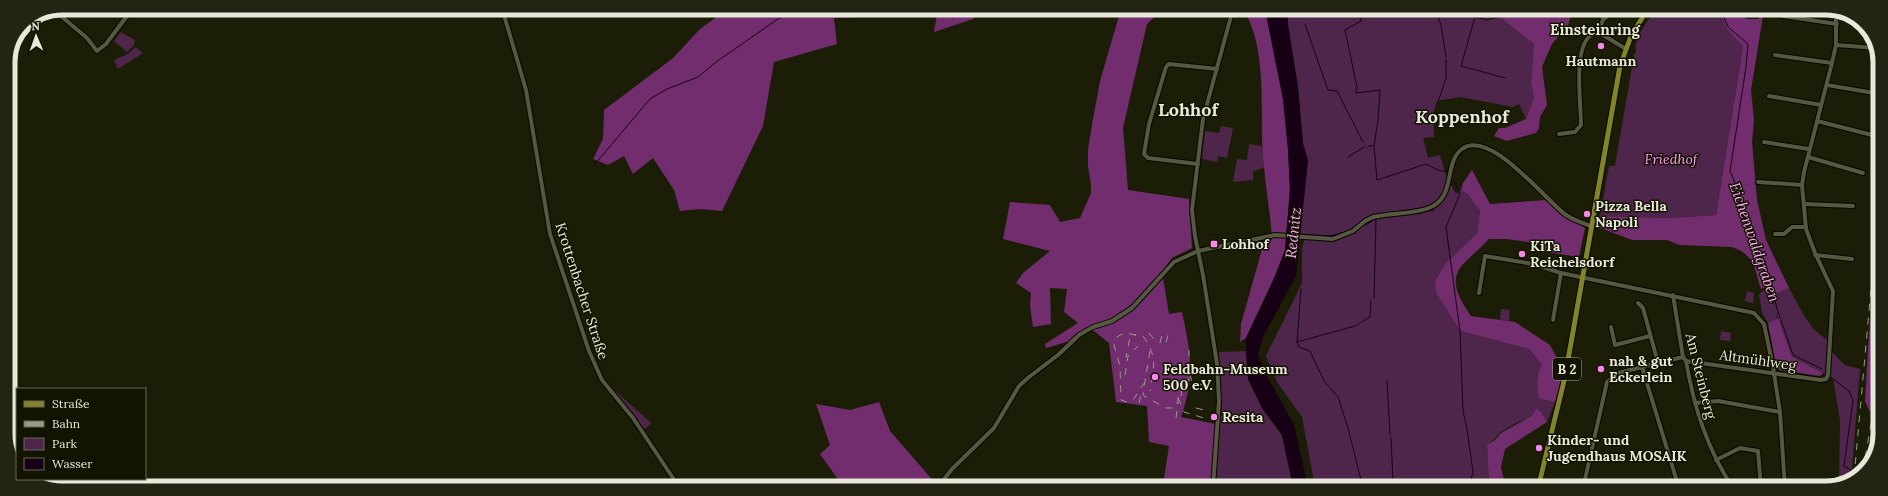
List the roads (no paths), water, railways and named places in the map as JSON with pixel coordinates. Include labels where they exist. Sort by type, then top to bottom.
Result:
[{"type":"main road","name":"B 2","points":[[1540,481],[1564,381],[1618,77],[1626,49],[1633,32],[1644,15]]},
{"type":"street","points":[[60,15],[86,38],[97,51],[106,44],[128,15]]},
{"type":"street","name":"Krottenbacher Straße","points":[[504,15],[526,90],[550,234],[589,351],[602,380],[633,418],[675,481]]},
{"type":"street","points":[[1213,481],[1219,401],[1217,364],[1192,210],[1203,119],[1230,15]]},
{"type":"street","points":[[1602,15],[1603,20]]},
{"type":"street","points":[[1559,134],[1575,132],[1581,125],[1580,57],[1585,42],[1590,35],[1598,32],[1603,20],[1609,15]]},
{"type":"street","points":[[1783,16],[1837,24]]},
{"type":"street","points":[[1836,16],[1836,45],[1809,149],[1802,185],[1806,227],[1815,255],[1852,259]]},
{"type":"street","points":[[1598,32],[1626,49]]},
{"type":"street","points":[[1836,45],[1871,48]]},
{"type":"street","points":[[1775,55],[1832,63]]},
{"type":"street","points":[[1198,164],[1148,158],[1144,154],[1149,124],[1166,66],[1169,64],[1217,69]]},
{"type":"street","points":[[1826,85],[1873,93]]},
{"type":"street","points":[[1769,96],[1821,105]]},
{"type":"street","points":[[1817,121],[1872,135]]},
{"type":"street","points":[[1764,142],[1809,149]]},
{"type":"street","points":[[943,481],[952,469],[994,428],[1019,386],[1058,356],[1079,335],[1093,327],[1112,321],[1132,308],[1174,262],[1198,251],[1278,235],[1333,239],[1353,231],[1373,217],[1429,208],[1437,203],[1447,190],[1454,160],[1462,149],[1470,145],[1480,145],[1497,153],[1512,164],[1566,215],[1591,226]]},
{"type":"street","points":[[1808,157],[1863,173]]},
{"type":"street","points":[[1758,182],[1802,185]]},
{"type":"street","points":[[1804,204],[1853,206]]},
{"type":"street","points":[[1775,234],[1784,234],[1792,227],[1806,227]]},
{"type":"street","name":"Altmühlweg","points":[[1686,361],[1774,372],[1822,380],[1826,379],[1828,375],[1833,291],[1815,255]]},
{"type":"street","points":[[1479,293],[1485,256],[1532,264],[1561,273],[1582,276],[1754,312],[1764,324],[1774,372],[1780,412],[1785,481]]},
{"type":"street","points":[[1553,320],[1561,273]]},
{"type":"street","name":"Am Steinberg","points":[[1673,296],[1683,357],[1686,361],[1694,404],[1701,427],[1716,460],[1729,481]]},
{"type":"street","points":[[1638,303],[1643,308],[1658,363]]},
{"type":"street","points":[[1611,326],[1615,345],[1650,336]]},
{"type":"street","points":[[1585,481],[1607,382],[1618,373],[1683,357]]},
{"type":"street","points":[[1642,367],[1677,481]]},
{"type":"street","points":[[1694,404],[1718,401],[1780,412]]},
{"type":"street","points":[[1716,460],[1740,448],[1758,452],[1760,481]]},
{"type":"water","name":"Rednitz","points":[[1266,15],[1288,15],[1288,25],[1298,87],[1303,144],[1308,160],[1296,276],[1264,335],[1258,354],[1266,374],[1294,425],[1307,481],[1292,481],[1282,435],[1262,408],[1248,379],[1246,351],[1246,338],[1275,276],[1285,250],[1290,190],[1283,99]]},
{"type":"waterway","points":[[595,164],[650,99],[667,89],[698,77],[716,62],[784,15]]},
{"type":"waterway","points":[[1361,15],[1361,21],[1345,30],[1357,87],[1356,93],[1380,90],[1378,120],[1374,146],[1377,180],[1426,164],[1440,171],[1448,171]]},
{"type":"waterway","points":[[1462,15],[1487,20],[1498,17]]},
{"type":"waterway","name":"Eichenwaldgraben","points":[[1723,15],[1728,27],[1748,44],[1746,67],[1730,171],[1738,190],[1744,218],[1753,230],[1780,318]]},
{"type":"waterway","points":[[1438,17],[1441,25],[1446,57]]},
{"type":"waterway","points":[[1475,17],[1461,66],[1505,78]]},
{"type":"waterway","points":[[1305,24],[1328,90],[1337,91],[1363,142]]},
{"type":"waterway","points":[[1438,102],[1446,78],[1446,60]]},
{"type":"waterway","points":[[1368,146],[1373,146]]},
{"type":"waterway","points":[[1348,157],[1364,147]]},
{"type":"waterway","points":[[1454,181],[1460,194],[1446,227],[1460,331],[1463,411],[1473,472],[1471,481]]},
{"type":"waterway","points":[[1415,214],[1434,210]]},
{"type":"waterway","points":[[1374,298],[1376,219],[1383,217]]},
{"type":"waterway","points":[[1366,225],[1372,221]]},
{"type":"waterway","points":[[1311,235],[1330,236],[1345,232]]},
{"type":"waterway","points":[[1301,289],[1297,342],[1299,347],[1310,351],[1324,381],[1338,397],[1348,428],[1361,481]]},
{"type":"waterway","points":[[1297,342],[1355,326],[1370,317],[1371,301]]},
{"type":"waterway","name":"Eichenwaldgraben","points":[[1781,320],[1793,355],[1822,369]]},
{"type":"waterway","name":"Eichenwaldgraben","points":[[1833,379],[1849,391],[1853,400],[1844,466],[1851,470]]},
{"type":"waterway","points":[[1387,381],[1390,434]]},
{"type":"waterway","points":[[1391,438],[1393,481]]},
{"type":"railway","points":[[1855,471],[1873,272]]},
{"type":"railway","points":[[1160,343],[1163,331]]},
{"type":"railway","points":[[1166,342],[1169,332]]},
{"type":"railway","points":[[1145,382],[1133,400],[1127,402],[1121,400],[1120,366],[1114,345],[1117,337],[1124,333],[1143,336],[1148,343],[1154,363],[1150,391]]},
{"type":"railway","points":[[1149,333],[1156,342]]},
{"type":"railway","points":[[1127,354],[1126,357],[1130,337],[1136,335]]},
{"type":"railway","points":[[1125,375],[1128,356],[1138,346]]},
{"type":"railway","points":[[1181,396],[1182,389],[1189,381],[1189,350]]},
{"type":"railway","points":[[1150,351],[1143,393],[1144,396],[1166,408],[1174,408],[1178,401],[1180,372]]},
{"type":"railway","points":[[1190,374],[1192,383],[1203,385]]},
{"type":"railway","points":[[1139,403],[1142,391]]},
{"type":"railway","points":[[1178,398],[1184,412],[1204,418]]},
{"type":"railway","points":[[1176,418],[1178,402]]},
{"type":"railway","points":[[1196,408],[1204,410]]},
{"type":"railway","points":[[1865,460],[1873,412]]},
{"type":"place","name":"Hautmann","points":[[1601,46]]},
{"type":"place","name":"Pizza Bella Napoli","points":[[1587,214]]},
{"type":"place","name":"Lohhof","points":[[1214,244]]},
{"type":"place","name":"KiTa Reichelsdorf","points":[[1522,254]]},
{"type":"place","name":"nah & gut Eckerlein","points":[[1601,369]]},
{"type":"place","name":"Feldbahn-Museum 500 e.V.","points":[[1155,377]]},
{"type":"place","name":"Resita","points":[[1214,417]]},
{"type":"place","name":"Kinder- und Jugendhaus MOSAIK","points":[[1539,448]]},
{"type":"district","name":"Einsteinring","points":[[1595,29]]},
{"type":"district","name":"Lohhof","points":[[1188,109]]},
{"type":"district","name":"Koppenhof","points":[[1462,116]]},
{"type":"park label","name":"Friedhof","points":[[1671,159]]}]
